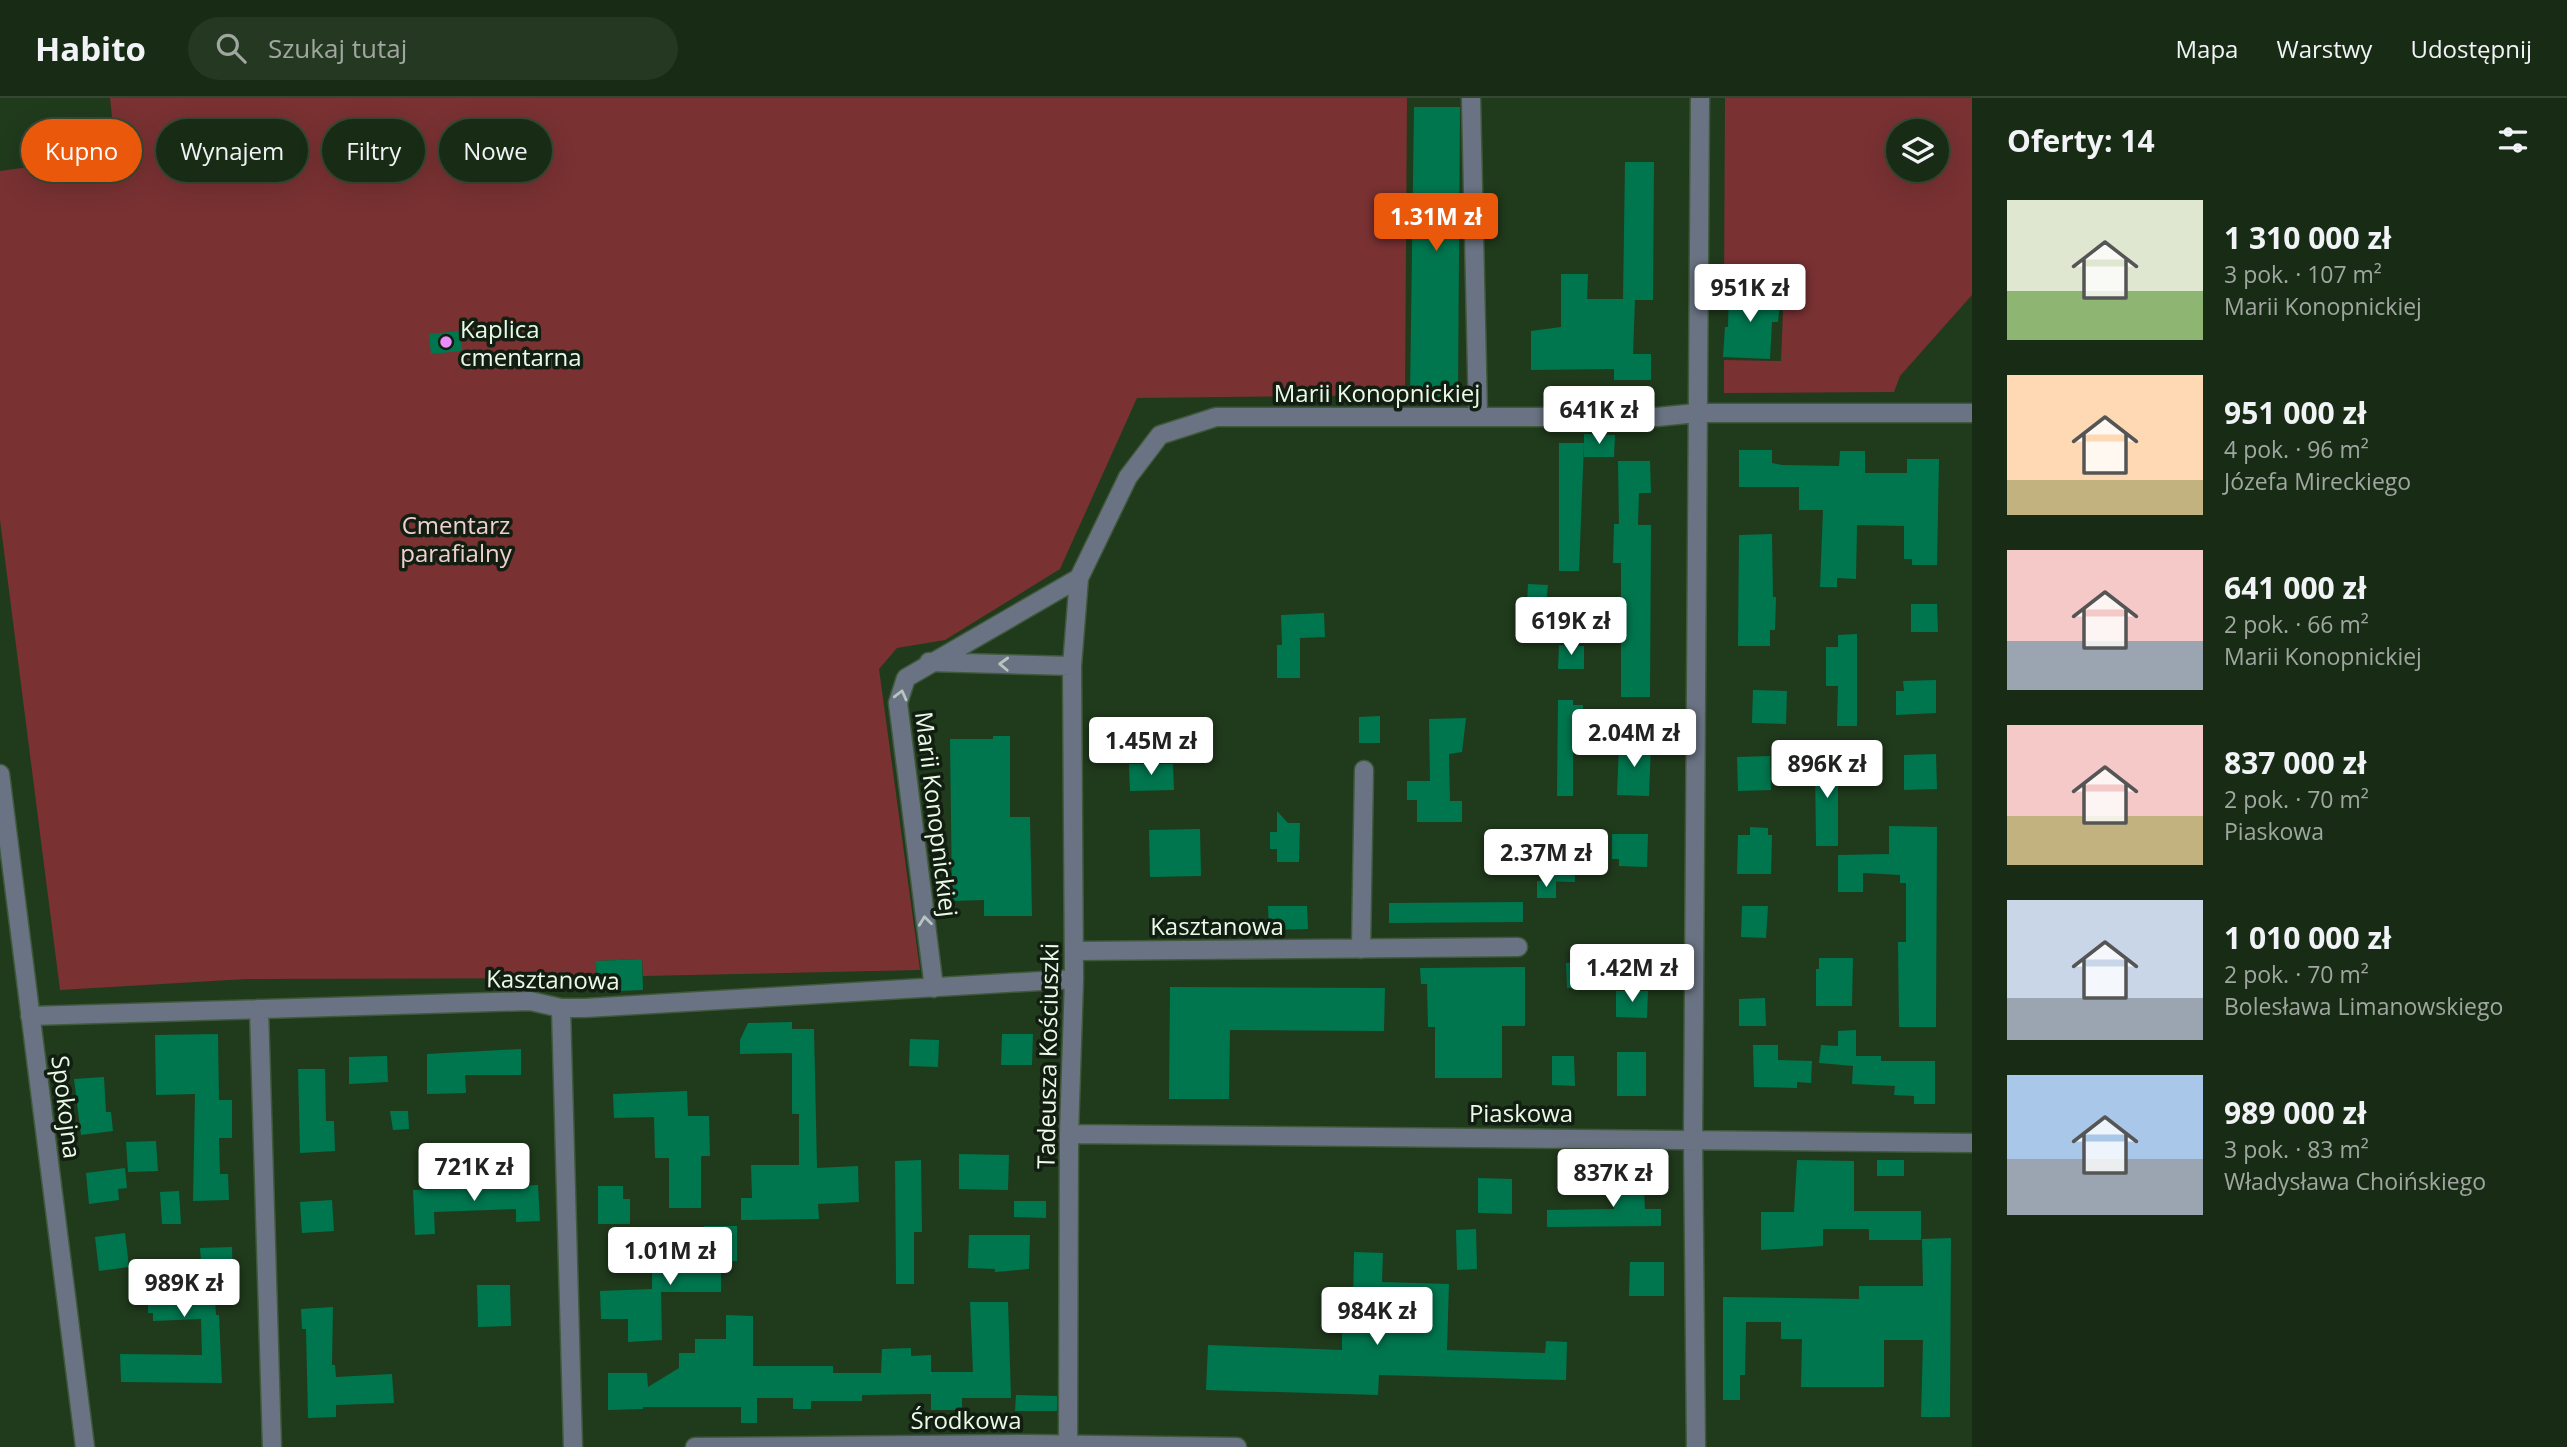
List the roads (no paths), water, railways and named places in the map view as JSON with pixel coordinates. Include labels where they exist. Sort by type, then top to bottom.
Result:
[{"type":"street","points":[[1471,98],[1478,416]]},
{"type":"street","points":[[1696,1447],[1693,1138],[1700,98]]},
{"type":"street","name":"Marii Konopnickiej","points":[[1072,666],[1079,578],[1128,477],[1160,435],[1216,417],[1657,417],[1696,413],[1972,413]]},
{"type":"street","name":"Marii Konopnickiej","points":[[934,988],[898,703],[906,678],[1079,578]]},
{"type":"street","points":[[929,663],[1072,666]]},
{"type":"street","name":"Tadeusza Kościuszki","points":[[1068,1446],[1069,1134],[1074,979],[1072,666]]},
{"type":"street","points":[[1361,948],[1364,770]]},
{"type":"street","name":"Spokojna","points":[[0,774],[85,1447]]},
{"type":"street","name":"Kasztanowa","points":[[1074,951],[1518,947]]},
{"type":"street","name":"Kasztanowa","points":[[30,1016],[530,1000],[561,1008],[1074,979]]},
{"type":"street","points":[[561,1008],[573,1447]]},
{"type":"street","points":[[259,1009],[272,1447]]},
{"type":"street","name":"Piaskowa","points":[[1069,1134],[1693,1138],[1972,1143]]},
{"type":"street","name":"Środkowa","points":[[695,1447],[1237,1447]]},
{"type":"place","name":"Kaplica cmentarna","points":[[446,342]]},
{"type":"park label","name":"Cmentarz parafialny","points":[[456,538]]}]
